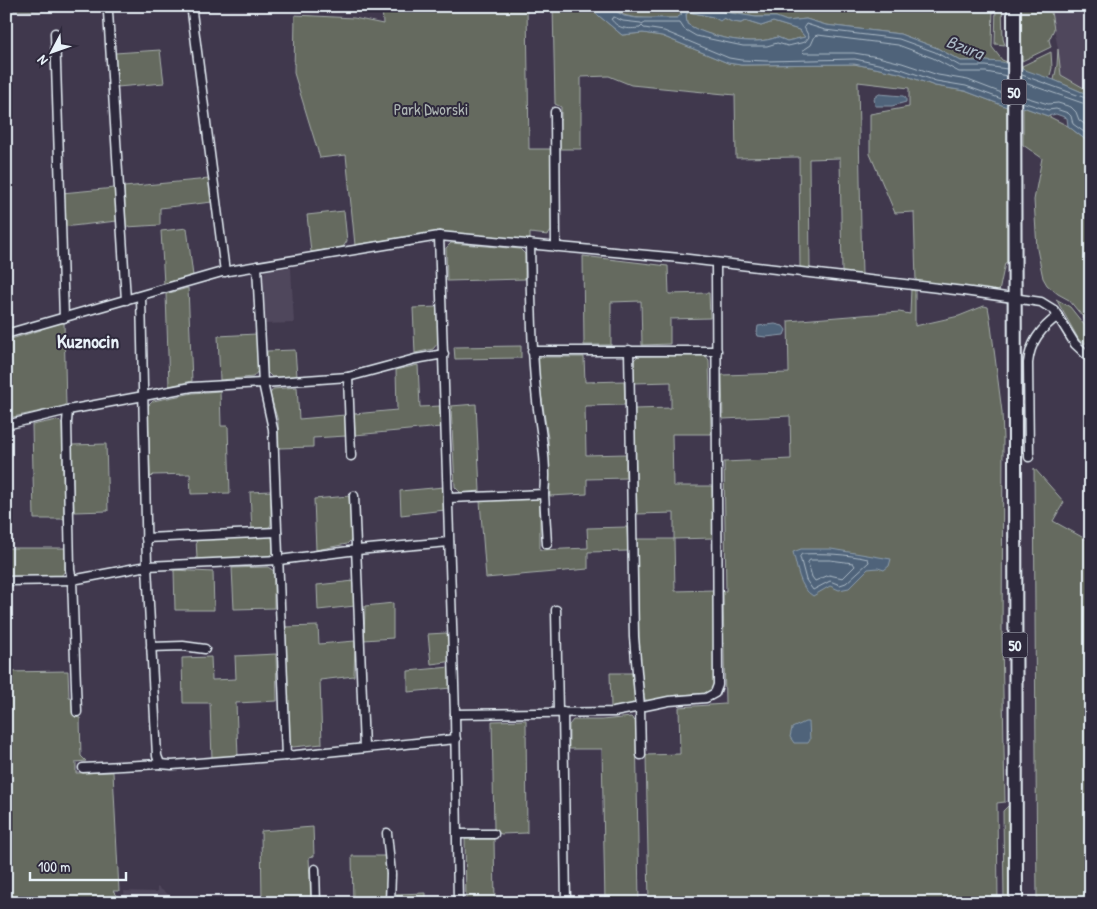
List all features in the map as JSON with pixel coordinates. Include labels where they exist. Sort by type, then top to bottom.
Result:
[{"type":"main road","name":"50","points":[[1014,6],[1016,903]]},
{"type":"street","points":[[108,12],[126,300]]},
{"type":"street","points":[[192,12],[225,272]]},
{"type":"street","points":[[55,34],[64,318]]},
{"type":"street","points":[[555,112],[556,247]]},
{"type":"street","points":[[6,334],[225,272],[439,236],[716,263],[904,284],[1041,302],[1050,307],[1058,316],[1075,344],[1091,359]]},
{"type":"street","points":[[439,236],[456,739],[458,903]]},
{"type":"street","points":[[530,244],[532,351],[536,399],[544,442],[546,544]]},
{"type":"street","points":[[455,714],[614,712],[670,701],[706,698],[715,693],[718,685],[716,263]]},
{"type":"street","points":[[256,266],[263,383],[273,429],[286,756]]},
{"type":"street","points":[[141,296],[147,566],[157,756],[160,764]]},
{"type":"street","points":[[1029,457],[1029,357],[1031,347],[1039,333],[1058,316]]},
{"type":"street","points":[[629,350],[634,637],[640,708],[641,755]]},
{"type":"street","points":[[532,351],[716,351]]},
{"type":"street","points":[[6,424],[68,410],[192,388],[348,376],[444,354]]},
{"type":"street","points":[[348,376],[351,456]]},
{"type":"street","points":[[68,410],[70,570],[72,580],[77,712]]},
{"type":"street","points":[[449,498],[544,494]]},
{"type":"street","points":[[354,496],[364,748]]},
{"type":"street","points":[[146,538],[277,532]]},
{"type":"street","points":[[6,581],[72,580],[147,566],[279,560],[357,550],[449,542]]},
{"type":"street","points":[[556,610],[561,712],[566,903]]},
{"type":"street","points":[[151,647],[183,646],[206,649]]},
{"type":"street","points":[[84,768],[172,765],[456,739]]},
{"type":"street","points":[[387,833],[391,874],[390,903]]},
{"type":"street","points":[[457,834],[494,834]]},
{"type":"street","points":[[315,869],[316,903]]},
{"type":"shaded area","points":[[1050,6],[1091,6],[1091,92],[1061,75]]},
{"type":"shaded area","points":[[291,267],[294,323],[265,324],[262,275],[267,270]]},
{"type":"shaded area","points":[[157,887],[184,903],[125,903],[124,891],[157,892]]},
{"type":"green space","points":[[6,6],[132,6],[57,11],[6,10]]},
{"type":"green space","name":"Park Dworski","points":[[382,6],[527,6],[529,149],[551,149],[552,230],[548,235],[530,233],[530,240],[443,233],[442,231],[355,245],[346,155],[320,158],[294,73],[295,15],[354,18],[383,24]]},
{"type":"green space","points":[[553,6],[587,6],[622,35],[643,33],[662,36],[728,63],[741,65],[854,64],[899,73],[935,86],[965,91],[1007,107],[1007,262],[1005,263],[999,292],[916,282],[914,212],[895,213],[870,154],[870,114],[909,107],[909,88],[858,82],[862,276],[842,273],[840,158],[809,159],[810,270],[800,269],[799,157],[736,158],[735,95],[631,85],[609,76],[581,77],[581,149],[559,149],[561,107],[555,104]]},
{"type":"green space","points":[[607,6],[674,6],[682,15],[677,18],[631,17],[614,11]]},
{"type":"green space","points":[[688,6],[993,6],[992,47],[1007,64],[986,61],[961,61],[937,48],[900,34],[826,25],[806,19],[787,21],[776,17],[756,17]]},
{"type":"green space","points":[[996,6],[1002,6],[1003,39],[1005,45],[995,44]]},
{"type":"green space","points":[[1020,6],[1050,6],[1054,29],[1049,40],[1051,47],[1022,61],[1022,52],[1020,51]]},
{"type":"green space","points":[[689,12],[720,20],[724,18],[732,22],[741,23],[745,21],[761,26],[773,22],[799,30],[805,37],[787,41],[777,37],[756,41],[731,39],[706,33],[687,24],[686,14]]},
{"type":"green space","points":[[1058,49],[1061,75],[1091,92],[1091,96],[1054,80]]},
{"type":"green space","points":[[160,50],[164,83],[117,87],[115,53]]},
{"type":"green space","points":[[1051,52],[1052,68],[1049,79],[1023,70],[1022,66]]},
{"type":"green space","points":[[1023,107],[1068,126],[1091,144],[1091,327],[1069,300],[1047,285],[1043,278],[1037,249],[1034,200],[1042,158],[1023,145]]},
{"type":"green space","points":[[209,179],[212,202],[160,208],[160,225],[126,227],[124,187]]},
{"type":"green space","points":[[115,188],[117,221],[63,227],[62,193]]},
{"type":"green space","points":[[344,211],[347,241],[343,247],[311,252],[307,215]]},
{"type":"green space","points":[[187,228],[193,276],[164,284],[161,231]]},
{"type":"green space","points":[[451,243],[520,249],[525,254],[525,279],[447,281],[446,248]]},
{"type":"green space","points":[[583,256],[668,266],[669,294],[709,293],[710,318],[670,319],[670,344],[642,345],[641,301],[611,302],[611,345],[584,345]]},
{"type":"green space","points":[[188,288],[192,381],[169,386],[166,294]]},
{"type":"green space","points":[[911,288],[915,288],[915,326],[959,316],[984,306],[988,307],[990,318],[1002,412],[1003,439],[1002,638],[1005,802],[997,803],[998,903],[649,903],[646,755],[680,754],[679,707],[725,704],[723,591],[726,591],[724,462],[791,459],[790,416],[723,419],[722,375],[789,373],[788,321],[899,312],[910,314]]},
{"type":"green space","points":[[1056,299],[1070,307],[1089,331],[1085,344],[1079,340]]},
{"type":"green space","points":[[437,307],[438,343],[433,349],[415,353],[413,308]]},
{"type":"green space","points":[[64,322],[66,406],[8,418],[6,416],[6,342],[41,330],[41,328]]},
{"type":"green space","points":[[256,334],[258,371],[253,377],[220,380],[218,336]]},
{"type":"green space","points":[[521,346],[521,358],[455,359],[454,347]]},
{"type":"green space","points":[[295,350],[297,376],[272,377],[267,372],[267,351]]},
{"type":"green space","points":[[705,355],[709,360],[711,434],[672,434],[673,486],[712,486],[713,538],[674,539],[674,513],[637,514],[634,409],[671,408],[671,382],[634,383],[633,361],[638,356]]},
{"type":"green space","points":[[541,357],[584,357],[585,382],[624,381],[625,405],[585,406],[586,455],[626,454],[626,478],[587,479],[587,494],[550,496],[548,438],[536,362]]},
{"type":"green space","points":[[418,365],[420,407],[440,406],[441,427],[355,435],[354,414],[397,410],[396,370]]},
{"type":"green space","points":[[297,387],[299,419],[345,415],[346,436],[313,438],[313,447],[279,448],[278,421],[270,394],[273,389]]},
{"type":"green space","points":[[220,391],[221,426],[228,426],[230,493],[191,494],[190,474],[153,475],[150,478],[148,406],[153,401],[193,393]]},
{"type":"green space","points":[[476,404],[480,491],[461,493],[455,487],[451,406]]},
{"type":"green space","points":[[57,420],[62,423],[64,519],[34,519],[32,425]]},
{"type":"green space","points":[[106,444],[108,511],[74,512],[72,445]]},
{"type":"green space","points":[[1034,468],[1064,502],[1053,521],[1091,542],[1091,903],[1037,903]]},
{"type":"green space","points":[[444,487],[445,510],[401,515],[400,491]]},
{"type":"green space","points":[[271,491],[271,524],[268,530],[252,531],[250,492]]},
{"type":"green space","points":[[349,496],[352,539],[347,544],[316,550],[314,499]]},
{"type":"green space","points":[[537,498],[540,501],[540,550],[588,548],[587,528],[627,527],[628,551],[588,552],[588,569],[486,578],[480,501]]},
{"type":"green space","points":[[272,536],[273,552],[268,557],[197,559],[196,538]]},
{"type":"green space","points":[[637,539],[674,539],[675,591],[714,590],[715,688],[711,693],[677,695],[649,702],[644,698],[639,648]]},
{"type":"green space","points":[[6,548],[65,548],[65,571],[61,576],[7,577]]},
{"type":"green space","points":[[268,567],[274,571],[274,608],[234,609],[232,568]]},
{"type":"green space","points":[[174,570],[213,572],[214,610],[175,610]]},
{"type":"green space","points":[[354,581],[355,606],[318,610],[317,585]]},
{"type":"green space","points":[[393,603],[393,638],[364,640],[365,606]]},
{"type":"green space","points":[[318,626],[319,644],[355,641],[354,676],[320,680],[322,744],[293,747],[288,743],[285,627]]},
{"type":"green space","points":[[446,633],[449,635],[450,658],[447,662],[431,664],[428,634]]},
{"type":"green space","points":[[276,654],[277,701],[236,703],[238,757],[212,759],[210,703],[183,703],[182,658],[211,657],[212,680],[236,679],[235,656]]},
{"type":"green space","points":[[450,667],[451,688],[408,692],[408,671]]},
{"type":"green space","points":[[68,671],[69,697],[74,698],[75,717],[80,718],[81,756],[86,761],[76,762],[76,773],[113,772],[119,891],[113,891],[117,895],[117,903],[6,903],[6,672]]},
{"type":"green space","points":[[610,673],[632,673],[635,700],[630,706],[611,708]]},
{"type":"green space","points":[[631,717],[636,722],[639,903],[605,903],[602,749],[569,749],[569,725],[573,720]]},
{"type":"green space","points":[[526,720],[527,833],[501,834],[494,830],[492,721]]},
{"type":"green space","points":[[1010,804],[1010,903],[1004,903],[1003,811]]},
{"type":"green space","points":[[313,827],[314,856],[309,857],[311,903],[262,903],[261,831]]},
{"type":"green space","points":[[465,839],[494,839],[495,903],[466,903]]},
{"type":"green space","points":[[352,856],[386,856],[387,903],[353,903]]},
{"type":"green space","points":[[426,893],[426,903],[396,903],[396,894]]},
{"type":"water","points":[[587,6],[607,6],[624,16],[637,18],[677,18],[682,14],[674,6],[688,6],[756,17],[776,17],[787,21],[806,19],[826,25],[900,34],[937,48],[961,61],[1002,62],[1054,80],[1091,96],[1091,144],[1068,126],[1067,118],[1056,114],[1048,116],[1023,107],[1007,107],[965,91],[935,86],[899,73],[854,64],[741,65],[728,63],[662,36],[643,33],[622,35]],"holes":[[[689,12],[713,17],[720,21],[724,18],[732,22],[741,23],[745,21],[761,26],[773,22],[799,30],[805,37],[787,41],[777,37],[756,41],[731,39],[696,29],[687,24],[686,14]]]},
{"type":"water","points":[[879,94],[903,96],[906,98],[906,102],[892,106],[875,106],[874,98]]},
{"type":"water","points":[[775,324],[783,326],[786,330],[784,335],[758,336],[758,326]]},
{"type":"water","points":[[801,549],[831,549],[891,559],[889,566],[884,570],[878,568],[868,569],[849,588],[839,590],[830,586],[813,596],[805,588],[797,570],[793,552]]},
{"type":"water","points":[[809,722],[810,740],[808,743],[794,743],[790,737],[792,728]]},
{"type":"district","name":"Kuznocin","points":[[88,341]]},
{"type":"water label","name":"Bzura","points":[[965,47]]}]
